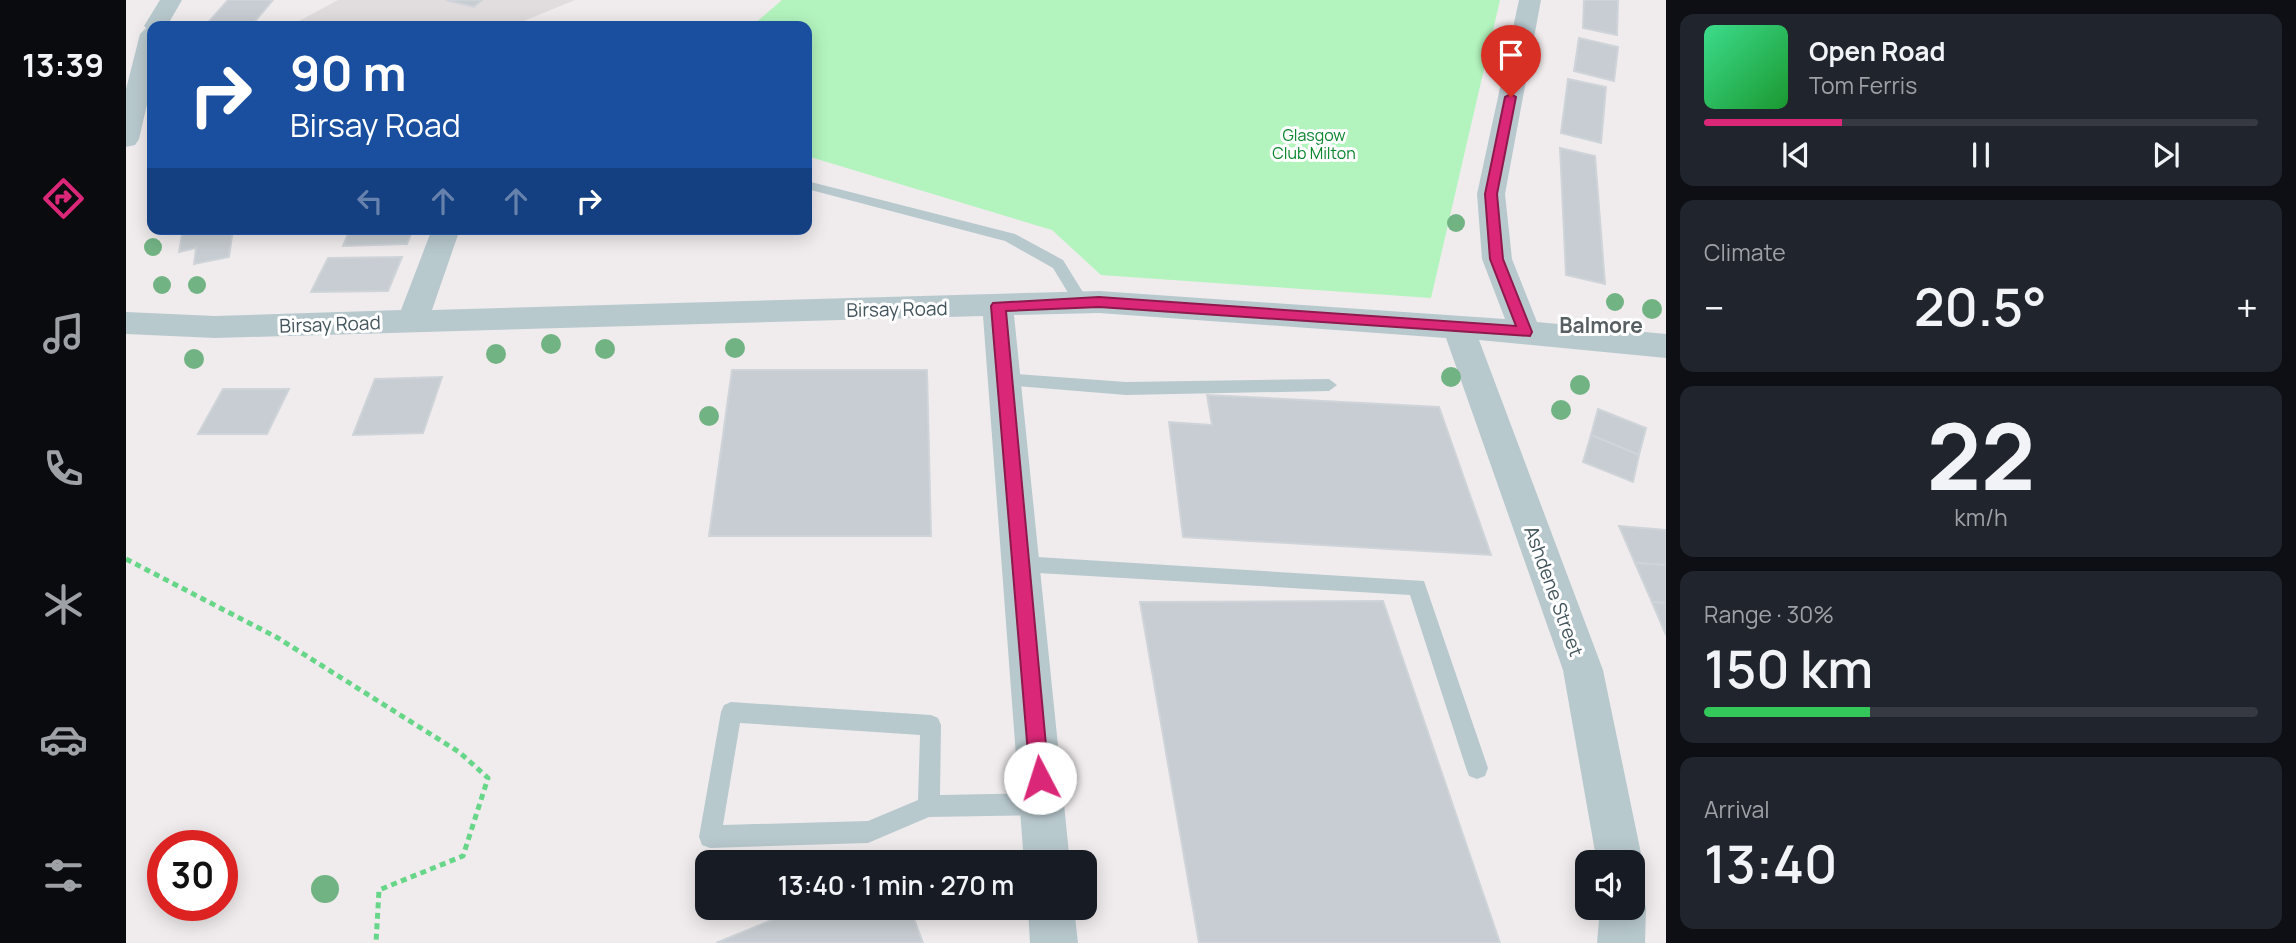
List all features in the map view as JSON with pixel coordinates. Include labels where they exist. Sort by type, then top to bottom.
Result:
[{"type":"street","points":[[159,21],[170,0]]},
{"type":"street","points":[[1525,332],[1497,259],[1491,194],[1530,0]]},
{"type":"street","points":[[126,139],[147,54]]},
{"type":"street","points":[[413,321],[444,235]]},
{"type":"street","name":"Birsay Road","points":[[126,323],[215,327],[1081,302],[1525,332],[1666,346]]},
{"type":"street","points":[[998,306],[1046,850]]},
{"type":"street","name":"Ashdene Street","points":[[1458,327],[1583,670],[1618,850]]},
{"type":"street","points":[[1052,920],[1054,943]]},
{"type":"street","points":[[1621,943],[1622,920]]},
{"type":"lane","points":[[812,186],[1010,237],[1058,264],[1081,302]]},
{"type":"lane","points":[[1004,379],[1060,387],[1167,389],[1329,385]]},
{"type":"lane","points":[[1021,564],[1418,587],[1478,768]]},
{"type":"lane","points":[[929,806],[931,725],[731,712],[710,837],[868,832],[929,806],[1042,804]]},
{"type":"path","points":[[126,559],[278,638],[459,752],[488,778],[463,856],[379,890],[376,943]]},
{"type":"shaded area","points":[[338,0],[575,0],[524,21],[299,21]]},
{"type":"green space","name":"Glasgow Club Milton","points":[[782,0],[1500,0],[1431,298],[1101,275],[1052,230],[812,158],[812,21],[758,21]]},
{"type":"building","points":[[228,0],[273,0],[255,21],[209,21]]},
{"type":"building","points":[[446,0],[482,0],[474,7]]},
{"type":"building","points":[[1584,0],[1618,0],[1617,35],[1583,28]]},
{"type":"building","points":[[1579,38],[1618,47],[1614,81],[1574,71]]},
{"type":"building","points":[[1568,79],[1606,87],[1601,143],[1561,133]]},
{"type":"building","points":[[1560,148],[1595,156],[1605,284],[1566,275]]},
{"type":"building","points":[[182,235],[232,235],[229,257],[194,264],[196,248],[179,252]]},
{"type":"building","points":[[348,235],[411,235],[407,244],[343,246]]},
{"type":"building","points":[[402,257],[388,291],[311,292],[328,258]]},
{"type":"building","points":[[732,370],[927,370],[931,536],[709,536]]},
{"type":"building","points":[[442,377],[423,433],[353,435],[375,379]]},
{"type":"building","points":[[223,389],[289,389],[267,434],[198,434]]},
{"type":"building","points":[[1207,395],[1439,407],[1491,555],[1183,537],[1169,422],[1212,425]]},
{"type":"building","points":[[1598,409],[1646,428],[1639,455],[1591,435]]},
{"type":"building","points":[[1591,435],[1639,455],[1633,482],[1583,462]]},
{"type":"building","points":[[1619,526],[1666,530],[1666,565],[1635,563]]},
{"type":"building","points":[[1635,563],[1666,565],[1666,603],[1652,602]]},
{"type":"building","points":[[1383,601],[1500,943],[1199,943],[1140,602]]},
{"type":"building","points":[[1652,602],[1666,603],[1666,635]]},
{"type":"building","points":[[772,920],[914,920],[923,943],[716,943]]},
{"type":"district","name":"Balmore","points":[[1601,325]]},
{"type":"route","points":[[1040,778],[998,306],[1099,302],[1525,332],[1497,259],[1491,194],[1511,97]]}]
